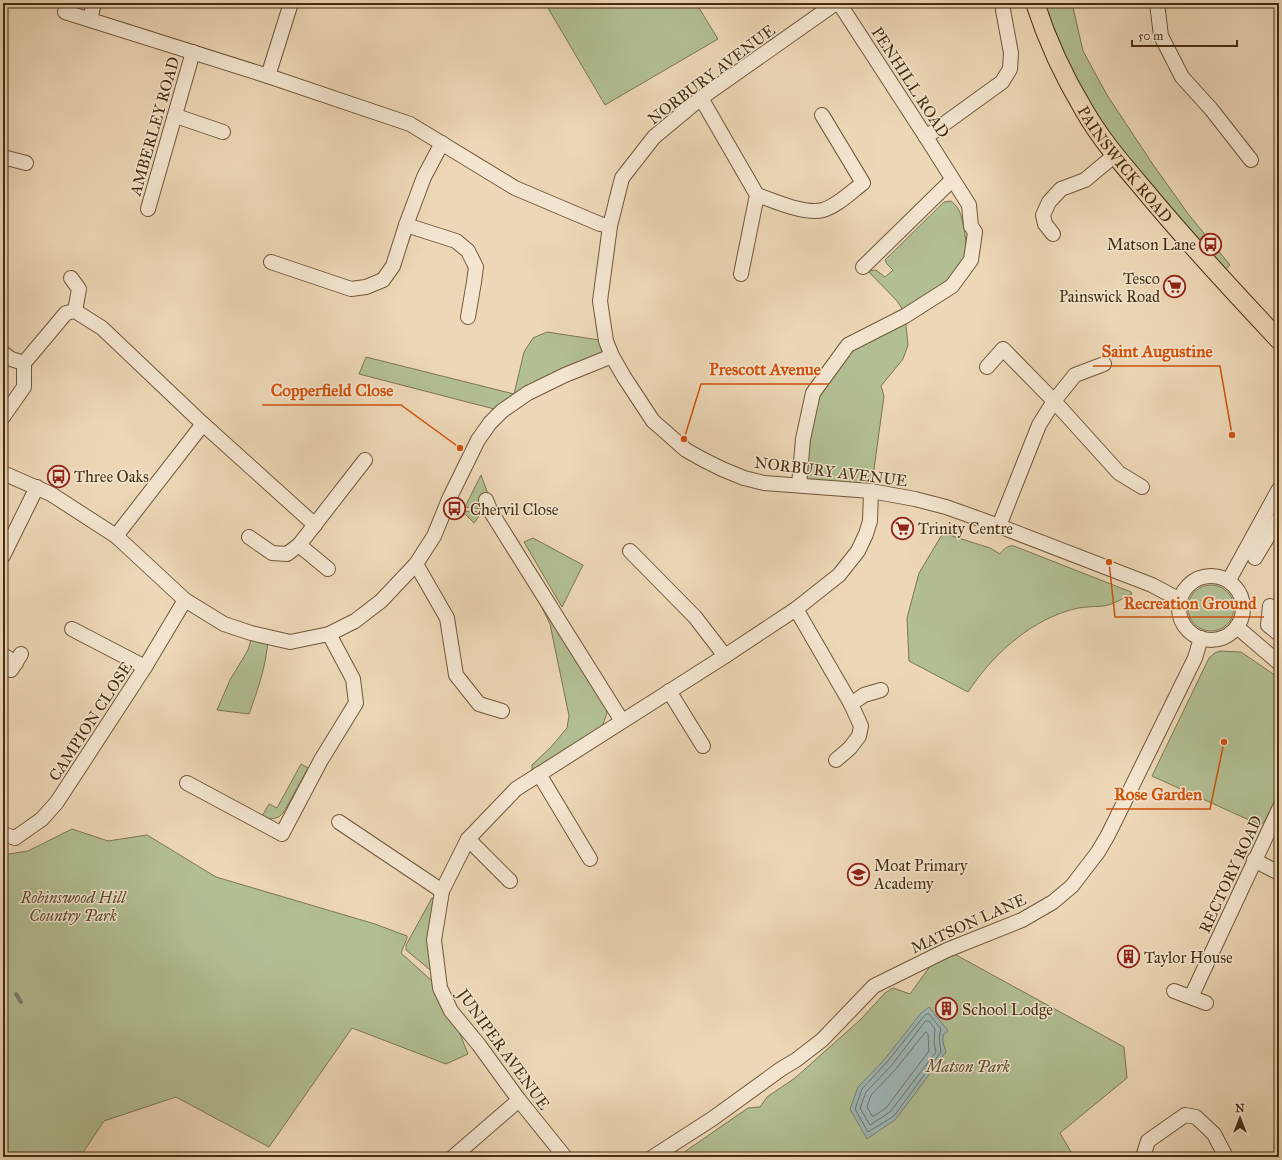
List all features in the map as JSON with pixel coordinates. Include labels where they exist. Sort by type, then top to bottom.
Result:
[{"type":"main road","name":"PAINSWICK ROAD","points":[[1035,3],[1055,54],[1073,91],[1084,111],[1115,155],[1165,214],[1279,340]]},
{"type":"street","points":[[90,19],[94,3]]},
{"type":"street","points":[[268,76],[291,3]]},
{"type":"street","name":"NORBURY AVENUE","points":[[836,3],[701,98],[654,137],[622,178],[610,226],[600,301],[606,341],[612,356],[636,396],[653,420],[686,450],[744,478],[764,483],[871,491],[931,503],[999,526],[1146,583],[1180,600]]},
{"type":"street","name":"PENHILL ROAD","points":[[799,485],[803,438],[813,393],[848,345],[911,313],[952,286],[971,260],[976,232],[971,226],[969,205],[839,3]]},
{"type":"street","points":[[1157,3],[1161,36],[1182,77],[1211,110],[1251,160]]},
{"type":"street","points":[[926,137],[1002,82],[1010,69],[1011,53],[1003,10]]},
{"type":"street","points":[[65,12],[268,76],[410,124],[515,188],[600,224],[610,226]]},
{"type":"street","name":"AMBERLEY ROAD","points":[[148,209],[176,116],[193,52]]},
{"type":"street","points":[[701,98],[758,195],[806,211],[822,210],[834,204],[863,183],[822,115]]},
{"type":"street","points":[[176,116],[223,132]]},
{"type":"street","points":[[271,262],[351,289],[366,287],[383,280],[393,266],[406,225],[424,177],[442,143]]},
{"type":"street","points":[[1053,234],[1045,224],[1043,215],[1049,202],[1062,189],[1085,180],[1115,155]]},
{"type":"street","points":[[3,157],[26,163]]},
{"type":"street","points":[[863,267],[952,180]]},
{"type":"street","points":[[741,274],[758,195]]},
{"type":"street","points":[[406,225],[456,241],[468,251],[476,267],[468,316]]},
{"type":"street","points":[[72,278],[79,289],[75,311]]},
{"type":"street","points":[[3,417],[24,387],[24,363],[66,313],[75,311],[102,328],[203,424],[315,524]]},
{"type":"street","points":[[987,368],[1003,350],[1054,401],[1119,473],[1142,487]]},
{"type":"street","points":[[3,352],[11,359],[24,363]]},
{"type":"street","points":[[3,473],[51,494],[116,536],[185,600],[224,624],[290,642],[329,634],[355,621],[381,601],[416,564],[434,536],[450,497],[478,440],[490,423],[502,411],[528,393],[565,375],[612,356]]},
{"type":"street","points":[[999,526],[1040,425],[1054,401],[1075,375],[1104,364]]},
{"type":"street","points":[[116,536],[203,424]]},
{"type":"street","points":[[248,537],[272,553],[287,554],[299,545],[365,460]]},
{"type":"street","points":[[3,556],[37,487]]},
{"type":"street","points":[[1228,580],[1272,512],[1279,489]]},
{"type":"street","name":"JUNIPER AVENUE","points":[[565,1157],[451,1011],[440,988],[434,940],[442,890],[468,839],[516,789],[796,609],[839,575],[858,551],[866,534],[870,521],[871,491]]},
{"type":"street","points":[[486,500],[491,512],[622,721]]},
{"type":"street","points":[[1255,558],[1279,518]]},
{"type":"street","points":[[299,545],[328,569]]},
{"type":"street","points":[[630,551],[695,617],[725,656]]},
{"type":"street","points":[[416,564],[447,618],[456,675],[479,704],[502,711]]},
{"type":"street","points":[[1203,576],[1215,576],[1228,580],[1236,587],[1242,597],[1243,614],[1237,627],[1222,638],[1212,640],[1201,638],[1189,631],[1181,620],[1179,610],[1180,600],[1183,591],[1192,581],[1203,576]]},
{"type":"street","name":"CAMPION CLOSE","points":[[3,834],[15,838],[42,819],[57,802],[145,667],[185,600]]},
{"type":"street","points":[[1270,606],[1268,625],[1279,634]]},
{"type":"street","points":[[796,609],[851,704],[861,726],[859,736],[850,748],[836,760]]},
{"type":"street","points":[[1237,627],[1279,663]]},
{"type":"street","points":[[72,629],[145,667]]},
{"type":"street","points":[[187,784],[282,834],[321,760],[356,703],[353,679],[329,634]]},
{"type":"street","name":"MATSON LANE","points":[[653,1157],[712,1119],[822,1040],[874,986],[947,950],[1022,920],[1053,902],[1072,886],[1098,852],[1108,835],[1192,665],[1201,638]]},
{"type":"street","points":[[3,655],[16,662]]},
{"type":"street","points":[[851,704],[864,695],[881,690]]},
{"type":"street","points":[[669,691],[703,746]]},
{"type":"street","points":[[539,774],[590,859]]},
{"type":"street","name":"RECTORY ROAD","points":[[1191,997],[1279,809]]},
{"type":"street","points":[[338,822],[442,890]]},
{"type":"street","points":[[468,839],[510,881]]},
{"type":"street","points":[[1254,860],[1279,874]]},
{"type":"street","points":[[1174,991],[1206,1003]]},
{"type":"street","points":[[453,1157],[519,1100]]},
{"type":"street","points":[[1143,1157],[1148,1141],[1184,1115],[1196,1117],[1214,1134],[1226,1157]]},
{"type":"green space","points":[[545,3],[696,3],[718,39],[605,105]]},
{"type":"green space","points":[[1035,3],[1072,3],[1083,51],[1107,95],[1154,166],[1189,215],[1230,265],[1220,276],[1096,129]]},
{"type":"green space","points":[[951,201],[959,210],[964,228],[966,245],[963,262],[953,276],[945,283],[903,310],[897,301],[868,271],[876,270],[885,277],[893,270],[885,260],[944,202]]},
{"type":"green space","points":[[905,316],[908,345],[903,359],[881,386],[884,396],[871,491],[799,485],[813,393],[848,345]]},
{"type":"green space","points":[[547,332],[606,341],[612,356],[514,394],[524,352],[533,338]]},
{"type":"green space","points":[[366,357],[514,394],[502,411],[359,374]]},
{"type":"green space","points":[[481,475],[488,494],[483,509],[465,507]]},
{"type":"green space","points":[[462,511],[482,512],[474,523]]},
{"type":"green space","points":[[943,533],[990,548],[1000,554],[1004,549],[1014,546],[1131,592],[1132,594],[1107,605],[1083,607],[1067,611],[1037,624],[999,654],[987,666],[968,692],[909,661],[907,618],[919,573]]},
{"type":"green space","points":[[533,538],[583,565],[562,607],[524,542]]},
{"type":"green space","points":[[529,581],[606,706],[607,713],[602,727],[532,772],[532,765],[551,747],[567,728],[569,716],[550,624]]},
{"type":"green space","points":[[1206,585],[1216,585],[1224,589],[1230,595],[1234,603],[1234,613],[1230,621],[1224,627],[1216,631],[1206,631],[1198,627],[1192,621],[1188,613],[1188,603],[1192,595],[1198,589]]},
{"type":"green space","points":[[253,633],[268,637],[264,667],[249,714],[217,710],[230,680],[248,650]]},
{"type":"green space","points":[[1220,651],[1241,652],[1279,678],[1279,792],[1265,821],[1260,825],[1152,776],[1209,658]]},
{"type":"green space","points":[[301,764],[308,768],[282,815],[277,818],[262,816],[269,804],[277,808]]},
{"type":"green space","name":"Robinswood Hill Country Park","points":[[72,829],[108,841],[147,835],[216,877],[375,924],[407,936],[401,953],[440,988],[432,988],[451,1011],[468,1054],[446,1064],[352,1028],[269,1147],[176,1097],[104,1121],[80,1157],[3,1157],[3,855],[28,851]]},
{"type":"green space","points":[[432,898],[435,900],[434,973],[406,950],[406,945]]},
{"type":"green space","name":"Matson Park","points":[[947,950],[1124,1047],[1127,1078],[1060,1133],[1074,1157],[677,1157],[748,1108],[760,1107],[767,1097],[795,1078],[860,1020],[885,993],[893,988],[910,994],[939,954]]},
{"type":"water","points":[[929,1007],[948,1031],[943,1035],[943,1042],[946,1052],[896,1119],[867,1139],[850,1109],[858,1087],[884,1060],[921,1013]]},
{"type":"waterway","points":[[16,994],[21,1002]]},
{"type":"place","name":"Matson Lane","points":[[1211,244]]},
{"type":"place","name":"Tesco Painswick Road","points":[[1175,287]]},
{"type":"place","name":"Saint Augustine","points":[[1232,435]]},
{"type":"place","name":"Prescott Avenue","points":[[684,439]]},
{"type":"place","name":"Copperfield Close","points":[[460,448]]},
{"type":"place","name":"Three Oaks","points":[[58,476]]},
{"type":"place","name":"Chervil Close","points":[[455,509]]},
{"type":"place","name":"Trinity Centre","points":[[902,528]]},
{"type":"place","name":"Recreation Ground","points":[[1109,562]]},
{"type":"place","name":"Rose Garden","points":[[1224,742]]},
{"type":"place","name":"Moat Primary Academy","points":[[859,874]]},
{"type":"place","name":"Taylor House","points":[[1128,957]]},
{"type":"place","name":"School Lodge","points":[[946,1009]]}]
